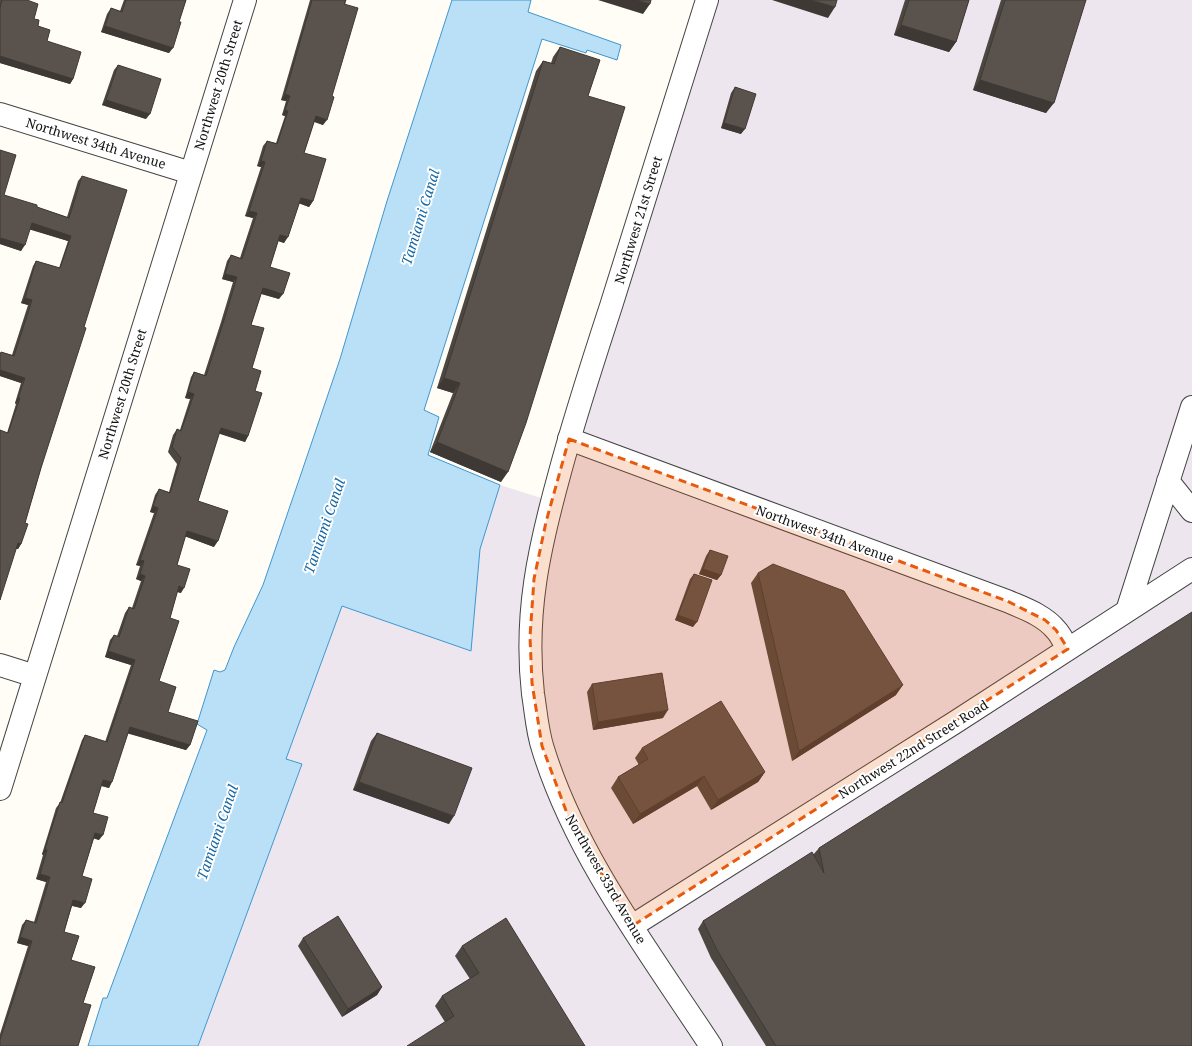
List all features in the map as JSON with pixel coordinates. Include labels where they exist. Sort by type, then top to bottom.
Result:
[{"type":"street","name":"Northwest 20th Street","points":[[0,789],[245,0]]},
{"type":"street","name":"Northwest 21st Street","points":[[569,439],[707,0]]},
{"type":"street","name":"Northwest 34th Avenue","points":[[0,114],[191,173]]},
{"type":"street","points":[[1127,611],[1192,407]]},
{"type":"street","name":"Northwest 34th Avenue","points":[[569,439],[1014,604],[1045,620],[1056,630],[1068,649]]},
{"type":"street","name":"Northwest 33rd Avenue","points":[[569,439],[546,522],[534,579],[530,654],[535,706],[542,746],[568,816],[600,875],[711,1046]]},
{"type":"street","points":[[1168,481],[1192,511]]},
{"type":"street","name":"Northwest 22nd Street Road","points":[[632,926],[954,723],[1192,569]]},
{"type":"street","points":[[0,665],[35,676]]},
{"type":"highlighted area","points":[[569,439],[1007,601],[1045,620],[1056,630],[1068,649],[632,926],[568,816],[542,746],[532,683],[530,637],[534,579],[546,522]]},
{"type":"shaded area","points":[[715,0],[1192,0],[1192,1046],[198,1046],[302,765],[286,760],[342,606],[470,651],[480,549],[500,485],[560,504]]},
{"type":"water","name":"Tamiami Canal","points":[[452,0],[531,0],[528,12],[621,45],[617,60],[587,50],[586,53],[542,39],[424,410],[439,417],[428,455],[500,485],[480,549],[471,651],[342,606],[286,759],[302,764],[198,1046],[88,1046],[103,998],[107,998],[207,730],[197,724],[214,670],[220,672],[225,670],[263,585],[340,359],[387,201]]},
{"type":"building","points":[[2,0],[27,0],[38,4],[34,19],[39,20],[38,26],[50,30],[47,41],[81,52],[73,79],[0,56],[0,8]]},
{"type":"building","points":[[126,0],[186,0],[173,48],[105,26],[111,8],[122,12]]},
{"type":"building","points":[[312,0],[346,0],[344,4],[358,8],[332,96],[334,97],[327,120],[316,116],[304,153],[326,159],[313,201],[301,198],[288,237],[280,235],[270,267],[290,273],[283,294],[263,288],[251,325],[264,328],[252,368],[261,371],[255,391],[262,393],[248,436],[221,428],[198,501],[228,511],[218,541],[187,531],[177,565],[190,569],[184,588],[179,586],[170,618],[179,621],[159,681],[176,687],[168,712],[198,721],[190,745],[130,727],[112,782],[103,780],[93,813],[108,817],[103,835],[95,833],[82,876],[92,879],[85,903],[73,900],[64,932],[79,936],[71,960],[95,967],[83,1003],[91,1005],[78,1046],[0,1046],[0,1040],[32,941],[20,937],[26,920],[36,923],[50,877],[40,874],[47,850],[45,849],[60,802],[62,803],[85,735],[107,742],[135,660],[108,651],[114,635],[119,637],[129,607],[134,609],[145,576],[140,574],[144,561],[140,560],[158,508],[153,506],[159,489],[170,493],[181,458],[172,447],[177,429],[181,431],[194,394],[188,392],[194,372],[206,376],[225,317],[237,277],[225,274],[231,255],[242,259],[257,213],[249,211],[265,162],[261,161],[267,141],[277,144],[288,111],[285,110],[290,96],[285,94]]},
{"type":"building","points":[[637,0],[651,0],[650,4]]},
{"type":"building","points":[[811,0],[837,0],[835,7]]},
{"type":"building","points":[[909,0],[969,0],[956,42],[901,25]]},
{"type":"building","points":[[1005,0],[1086,0],[1054,103],[980,80]]},
{"type":"building","points":[[560,47],[600,60],[588,96],[625,107],[526,423],[508,472],[437,442],[460,383],[444,378],[543,61],[554,64]]},
{"type":"building","points":[[118,65],[161,79],[150,114],[106,100]]},
{"type":"building","points":[[735,87],[756,94],[745,129],[724,123]]},
{"type":"building","points":[[0,150],[16,155],[4,195],[37,205],[37,207],[69,218],[82,176],[127,190],[84,327],[86,328],[41,468],[25,523],[28,524],[21,544],[18,543],[0,600],[0,430],[8,433],[25,378],[0,370],[0,355],[1,352],[14,356],[32,300],[25,298],[36,261],[60,268],[71,236],[32,223],[25,245],[0,238]]},
{"type":"building","points":[[710,550],[728,556],[721,575],[703,569]]},
{"type":"building","points":[[773,564],[844,591],[903,685],[799,751],[758,573]]},
{"type":"building","points":[[694,574],[712,580],[697,622],[678,615]]},
{"type":"building","points":[[1192,612],[1192,1046],[776,1046],[717,950],[703,921],[812,852],[824,873],[819,848]]},
{"type":"building","points":[[662,673],[668,710],[598,722],[592,684]]},
{"type":"building","points":[[721,701],[765,772],[718,800],[704,776],[640,814],[618,777],[648,759],[642,748]]},
{"type":"building","points":[[377,733],[472,768],[454,816],[359,782]]},
{"type":"building","points":[[338,916],[382,987],[348,1009],[303,938]]},
{"type":"building","points":[[506,918],[585,1046],[407,1046],[454,1016],[442,996],[479,973],[462,946]]}]
